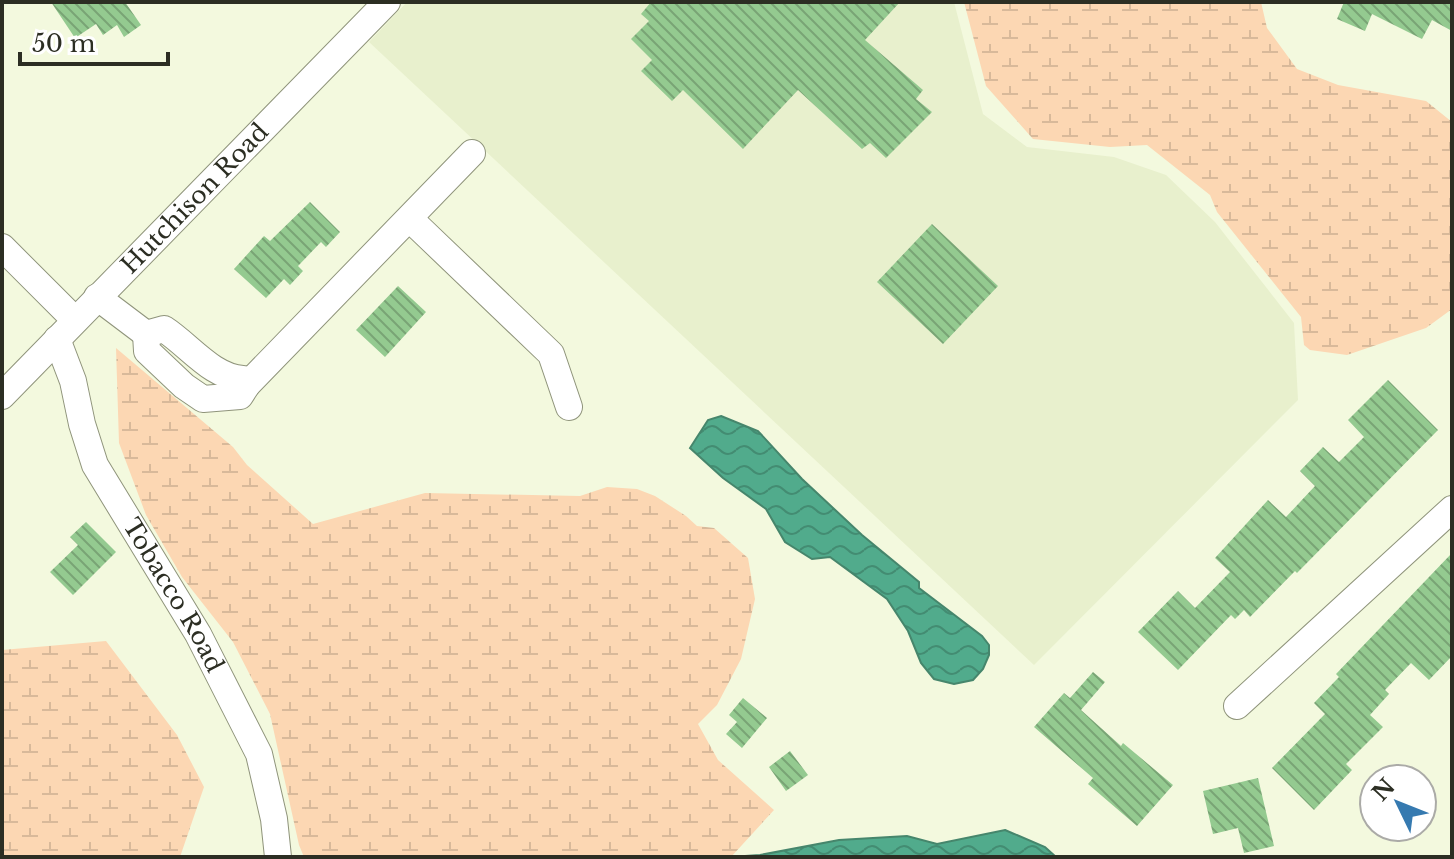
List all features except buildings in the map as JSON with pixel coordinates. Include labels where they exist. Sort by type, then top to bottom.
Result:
[{"type":"street","name":"Hutchison Road","points":[[2,396],[387,2]]},
{"type":"street","points":[[97,297],[146,334],[147,351],[184,386],[203,399],[240,396],[247,385],[472,153]]},
{"type":"street","points":[[410,219],[551,354],[569,407]]},
{"type":"street","name":"Tobacco Road","points":[[2,247],[66,329],[82,424],[95,465],[198,634],[259,754],[274,819],[278,857]]},
{"type":"street","points":[[146,334],[164,329],[184,342],[216,371],[228,378],[243,379],[247,385]]},
{"type":"street","points":[[165,367],[184,342]]},
{"type":"street","points":[[1237,706],[1452,509]]},
{"type":"shaded area","points":[[407,2],[954,2],[983,114],[1027,147],[1114,157],[1166,175],[1215,222],[1294,323],[1298,400],[1034,665],[369,42]]},
{"type":"green space","points":[[964,2],[1261,2],[1267,28],[1297,69],[1338,85],[1426,101],[1452,122],[1452,309],[1426,328],[1347,355],[1310,350],[1304,345],[1301,317],[1217,212],[1210,195],[1147,145],[1110,147],[1033,139],[986,86]]},
{"type":"green space","points":[[116,348],[233,447],[247,465],[313,524],[425,493],[580,496],[607,487],[637,489],[655,496],[697,526],[714,528],[748,558],[755,599],[741,659],[717,705],[698,724],[718,760],[774,810],[731,857],[304,857],[270,714],[233,642],[182,577],[146,515],[119,443]]},
{"type":"green space","points":[[106,641],[177,735],[204,787],[180,857],[2,857],[2,650]]},
{"type":"water","points":[[721,416],[758,431],[802,479],[919,582],[919,588],[982,636],[989,645],[989,655],[983,669],[973,680],[954,684],[934,679],[921,663],[908,631],[887,599],[830,557],[812,559],[785,542],[766,509],[723,478],[690,448],[708,420]]},
{"type":"water","points":[[1005,830],[1045,847],[1056,857],[730,857],[760,855],[839,840],[907,836],[937,844]]}]
